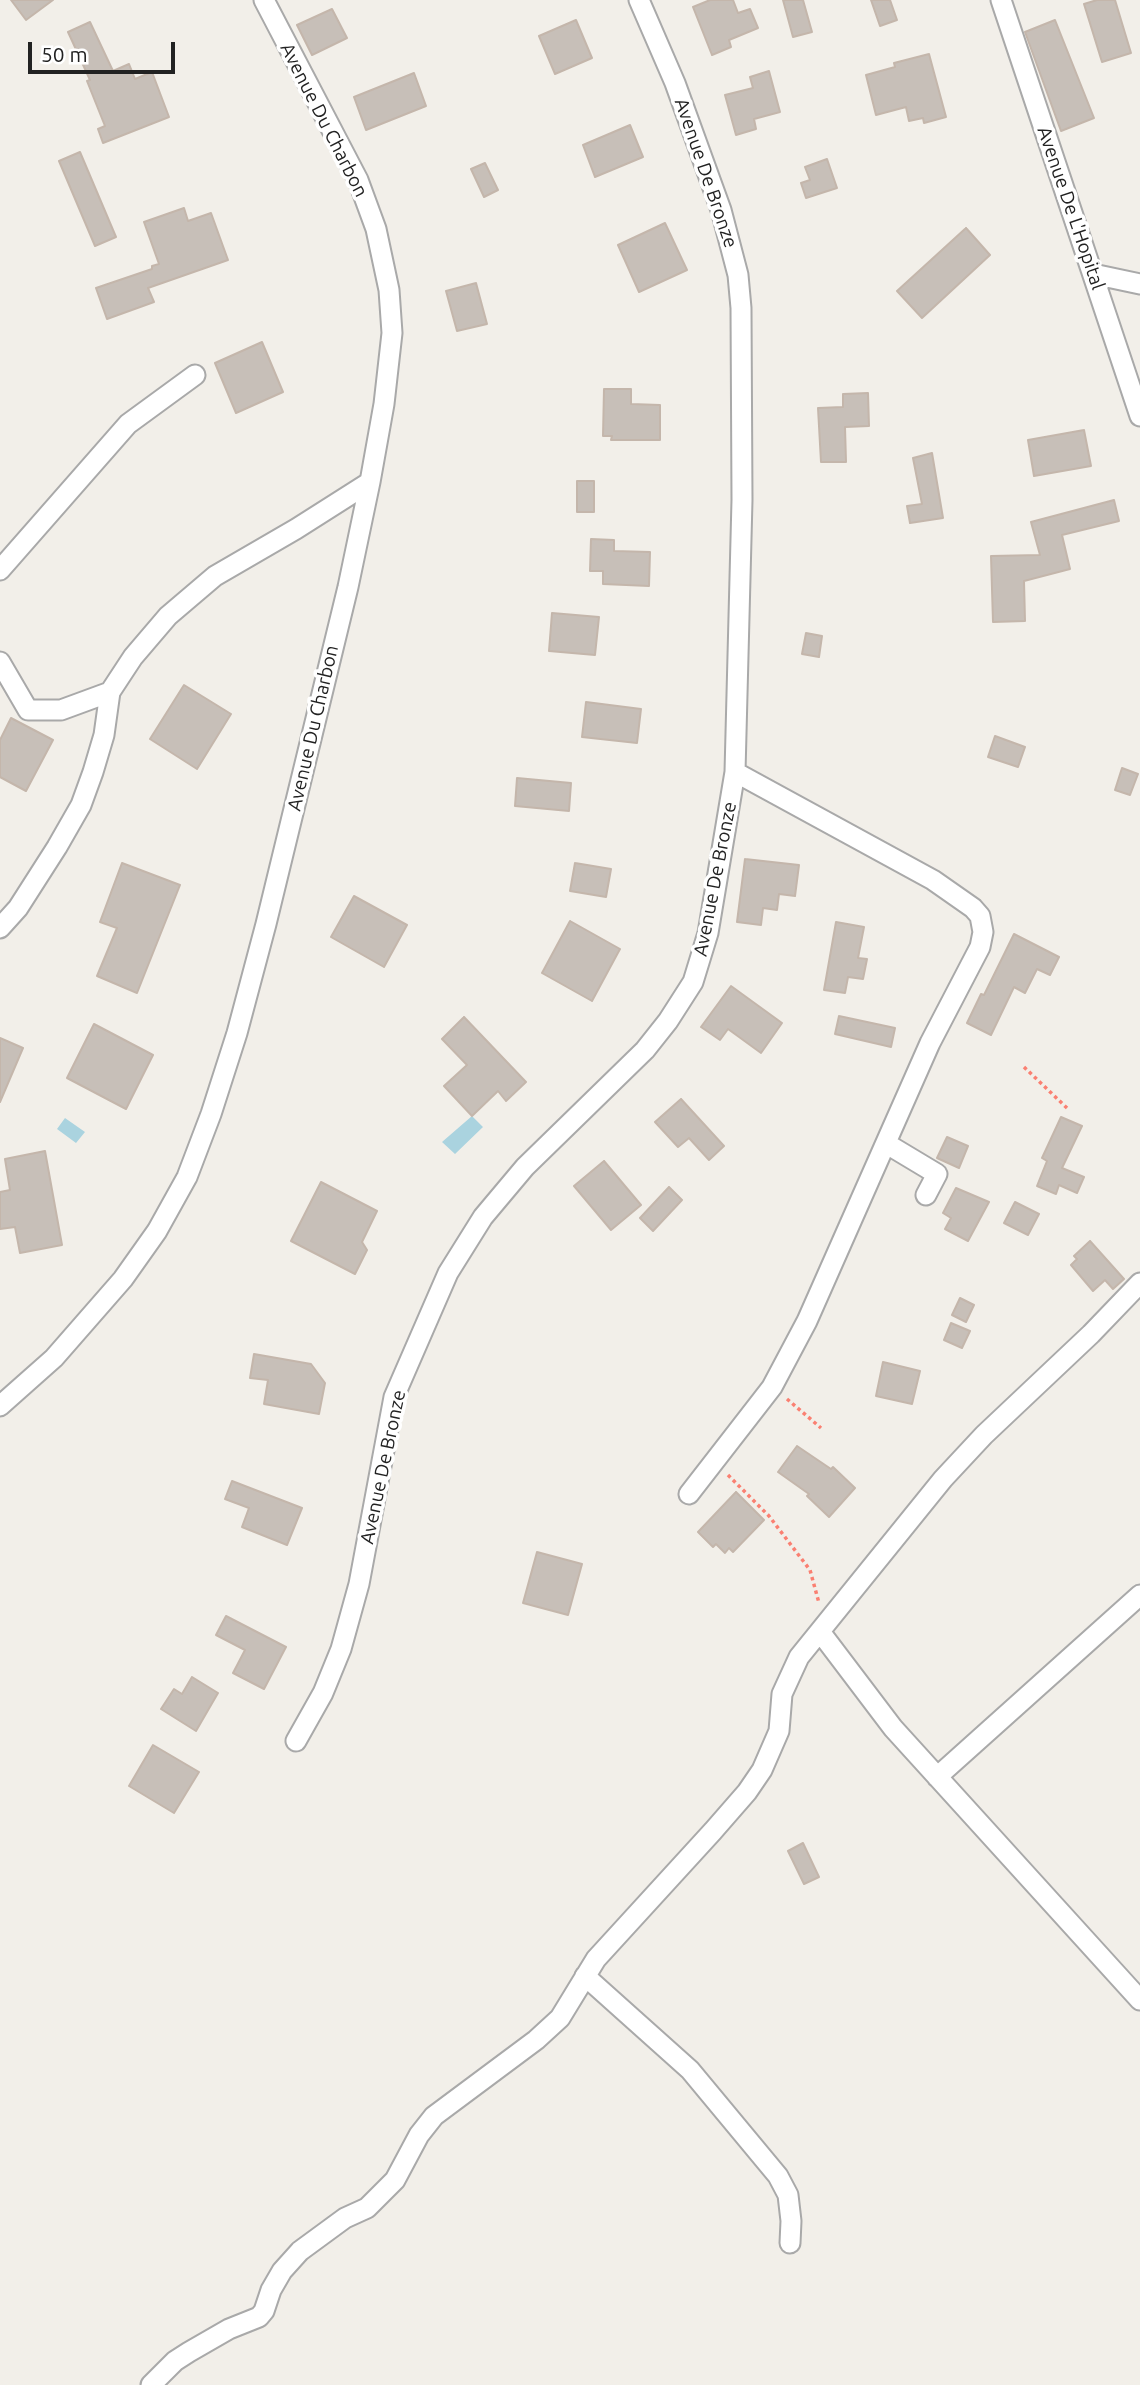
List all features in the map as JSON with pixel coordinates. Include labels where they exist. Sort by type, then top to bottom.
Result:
[{"type":"street","name":"Avenue Du Charbon","points":[[0,1406],[54,1358],[123,1279],[157,1231],[187,1177],[237,1033],[263,936],[348,587],[370,482],[384,404],[392,333],[388,290],[376,229],[358,180],[264,0]]},
{"type":"street","name":"Avenue De Bronze","points":[[296,1741],[323,1693],[341,1649],[359,1584],[394,1397],[448,1273],[483,1217],[525,1167],[645,1050],[668,1021],[693,982],[708,933],[736,772],[742,500],[738,275],[717,197],[675,83],[639,0]]},
{"type":"street","name":"Avenue De L'Hopital","points":[[1001,0],[1140,416]]},
{"type":"street","points":[[1093,274],[1140,284]]},
{"type":"street","points":[[0,570],[128,424],[195,375]]},
{"type":"street","points":[[0,928],[18,908],[81,805],[104,735],[110,692],[133,657],[168,616],[215,576],[370,482]]},
{"type":"street","points":[[0,662],[28,710],[61,710],[110,692]]},
{"type":"street","points":[[689,1494],[772,1387],[824,1285],[930,1044],[980,947],[983,932],[980,916],[973,908],[933,880],[736,772]]},
{"type":"street","points":[[887,1144],[937,1174],[926,1195]]},
{"type":"street","points":[[151,2385],[175,2361],[189,2352],[229,2329],[259,2317],[282,2271],[300,2251],[345,2218],[367,2208],[395,2180],[419,2135],[434,2116],[536,2040],[552,2025],[571,2002],[585,1976],[614,1938],[747,1791],[767,1761],[779,1731],[780,1710],[788,1678],[799,1657],[943,1479],[1140,1283]]},
{"type":"street","points":[[937,1777],[1140,1595]]},
{"type":"street","points":[[821,1633],[893,1728],[1140,2000]]},
{"type":"street","points":[[585,1976],[690,2070],[771,2167],[788,2195],[790,2242]]},
{"type":"path","points":[[1024,1067],[1067,1108]]},
{"type":"path","points":[[772,1387],[821,1428]]},
{"type":"path","points":[[713,1461],[769,1516],[810,1570],[819,1602],[821,1633]]},
{"type":"water","points":[[472,1116],[483,1127],[455,1154],[442,1142]]},
{"type":"water","points":[[65,1118],[85,1132],[76,1143],[57,1129]]},
{"type":"building","points":[[11,0],[53,0],[26,20]]},
{"type":"building","points":[[710,0],[733,0],[738,13],[750,9],[758,28],[729,40],[731,47],[712,55],[693,7]]},
{"type":"building","points":[[783,0],[803,0],[812,32],[793,37]]},
{"type":"building","points":[[871,0],[890,0],[897,20],[880,26]]},
{"type":"building","points":[[1097,0],[1115,0],[1131,53],[1102,62],[1084,4]]},
{"type":"building","points":[[332,9],[347,38],[312,55],[297,25]]},
{"type":"building","points":[[576,20],[592,58],[555,74],[539,36]]},
{"type":"building","points":[[1055,20],[1094,118],[1061,131],[1025,32]]},
{"type":"building","points":[[90,22],[113,71],[129,64],[135,79],[152,72],[169,117],[103,143],[98,129],[105,126],[87,81],[90,80],[68,32]]},
{"type":"building","points":[[929,54],[946,117],[924,123],[923,118],[909,121],[906,107],[876,115],[866,75],[895,67],[894,63]]},
{"type":"building","points":[[769,71],[780,112],[754,119],[756,129],[736,135],[725,95],[753,88],[750,77]]},
{"type":"building","points":[[414,73],[426,106],[366,130],[354,97]]},
{"type":"building","points":[[630,125],[643,157],[595,177],[583,145]]},
{"type":"building","points":[[80,152],[116,237],[95,246],[59,161]]},
{"type":"building","points":[[827,159],[837,188],[806,198],[801,183],[810,180],[805,167]]},
{"type":"building","points":[[485,163],[498,190],[484,197],[471,169]]},
{"type":"building","points":[[184,208],[188,221],[211,213],[228,260],[148,288],[154,302],[107,319],[96,288],[152,269],[152,266],[159,264],[144,222]]},
{"type":"building","points":[[665,223],[687,270],[639,292],[618,245]]},
{"type":"building","points":[[966,228],[990,255],[922,318],[897,291]]},
{"type":"building","points":[[476,283],[487,324],[457,331],[446,291]]},
{"type":"building","points":[[262,342],[283,392],[236,413],[215,363]]},
{"type":"building","points":[[604,389],[631,389],[631,404],[660,405],[660,440],[611,440],[612,436],[603,436]]},
{"type":"building","points":[[868,393],[869,426],[845,427],[846,462],[821,462],[818,408],[843,407],[843,394]]},
{"type":"building","points":[[1084,430],[1091,466],[1034,476],[1028,440]]},
{"type":"building","points":[[932,453],[943,518],[910,523],[907,506],[922,504],[913,458]]},
{"type":"building","points":[[577,481],[594,481],[594,512],[577,512]]},
{"type":"building","points":[[1114,500],[1119,521],[1062,535],[1070,569],[1024,581],[1025,621],[993,622],[991,556],[1040,555],[1031,522]]},
{"type":"building","points":[[591,539],[614,540],[614,551],[650,552],[649,586],[603,584],[603,571],[590,571]]},
{"type":"building","points":[[552,613],[599,617],[595,655],[549,651]]},
{"type":"building","points":[[806,633],[822,636],[819,657],[802,654]]},
{"type":"building","points":[[184,685],[231,714],[197,769],[150,739]]},
{"type":"building","points":[[586,702],[641,709],[637,743],[582,737]]},
{"type":"building","points":[[11,718],[53,740],[26,791],[0,777],[0,740]]},
{"type":"building","points":[[995,736],[1025,747],[1018,767],[988,757]]},
{"type":"building","points":[[1122,768],[1138,774],[1130,795],[1115,790]]},
{"type":"building","points":[[517,778],[571,783],[569,811],[515,806]]},
{"type":"building","points":[[745,859],[799,865],[795,896],[779,894],[777,910],[763,908],[761,925],[737,922]]},
{"type":"building","points":[[122,863],[180,885],[137,993],[97,976],[117,928],[100,922]]},
{"type":"building","points":[[575,863],[611,869],[606,897],[570,891]]},
{"type":"building","points":[[354,896],[407,925],[384,967],[331,937]]},
{"type":"building","points":[[570,921],[620,949],[592,1001],[542,973]]},
{"type":"building","points":[[836,922],[864,927],[858,958],[867,959],[863,979],[848,977],[845,993],[824,990]]},
{"type":"building","points":[[1014,934],[1059,957],[1050,975],[1037,969],[1025,993],[1014,987],[991,1035],[967,1023]]},
{"type":"building","points":[[731,986],[782,1023],[761,1053],[728,1029],[720,1040],[701,1027]]},
{"type":"building","points":[[839,1016],[895,1028],[891,1047],[835,1034]]},
{"type":"building","points":[[464,1017],[526,1082],[506,1101],[498,1091],[472,1116],[444,1086],[467,1065],[442,1039]]},
{"type":"building","points":[[94,1024],[153,1055],[126,1109],[67,1078]]},
{"type":"building","points":[[0,1038],[23,1048],[0,1102]]},
{"type":"building","points":[[681,1099],[724,1146],[709,1160],[689,1138],[678,1147],[655,1122]]},
{"type":"building","points":[[1061,1117],[1082,1126],[1062,1168],[1084,1177],[1077,1193],[1059,1185],[1056,1194],[1037,1186],[1047,1161],[1042,1158]]},
{"type":"building","points":[[947,1137],[968,1146],[959,1168],[937,1158]]},
{"type":"building","points":[[45,1151],[62,1245],[20,1253],[15,1227],[0,1229],[0,1192],[10,1190],[5,1159]]},
{"type":"building","points":[[604,1161],[641,1205],[611,1230],[574,1186]]},
{"type":"building","points":[[321,1182],[377,1211],[362,1242],[367,1250],[355,1274],[291,1241]]},
{"type":"building","points":[[669,1187],[682,1200],[653,1231],[640,1218]]},
{"type":"building","points":[[956,1188],[989,1202],[968,1241],[945,1229],[951,1218],[943,1213]]},
{"type":"building","points":[[1015,1202],[1039,1214],[1028,1235],[1004,1223]]},
{"type":"building","points":[[1090,1241],[1124,1279],[1113,1289],[1105,1280],[1093,1291],[1071,1265],[1077,1259],[1074,1256]]},
{"type":"building","points":[[960,1298],[974,1305],[966,1322],[952,1315]]},
{"type":"building","points":[[951,1323],[970,1331],[962,1348],[944,1340]]},
{"type":"building","points":[[254,1354],[311,1364],[325,1383],[319,1414],[264,1404],[268,1380],[250,1378]]},
{"type":"building","points":[[883,1362],[920,1371],[912,1404],[876,1396]]},
{"type":"building","points":[[797,1446],[831,1469],[833,1467],[855,1488],[829,1517],[807,1496],[809,1494],[778,1472]]},
{"type":"building","points":[[232,1481],[302,1508],[287,1545],[242,1527],[249,1508],[225,1499]]},
{"type":"building","points":[[736,1492],[764,1520],[733,1552],[729,1548],[725,1553],[716,1544],[713,1547],[698,1532]]},
{"type":"building","points":[[537,1552],[582,1564],[568,1615],[523,1603]]},
{"type":"building","points":[[226,1616],[286,1647],[264,1689],[233,1673],[245,1650],[216,1635]]},
{"type":"building","points":[[192,1677],[218,1693],[196,1731],[161,1709],[174,1689],[182,1694]]},
{"type":"building","points":[[153,1745],[199,1772],[174,1813],[129,1786]]},
{"type":"building","points":[[803,1843],[819,1877],[804,1884],[788,1851]]}]
